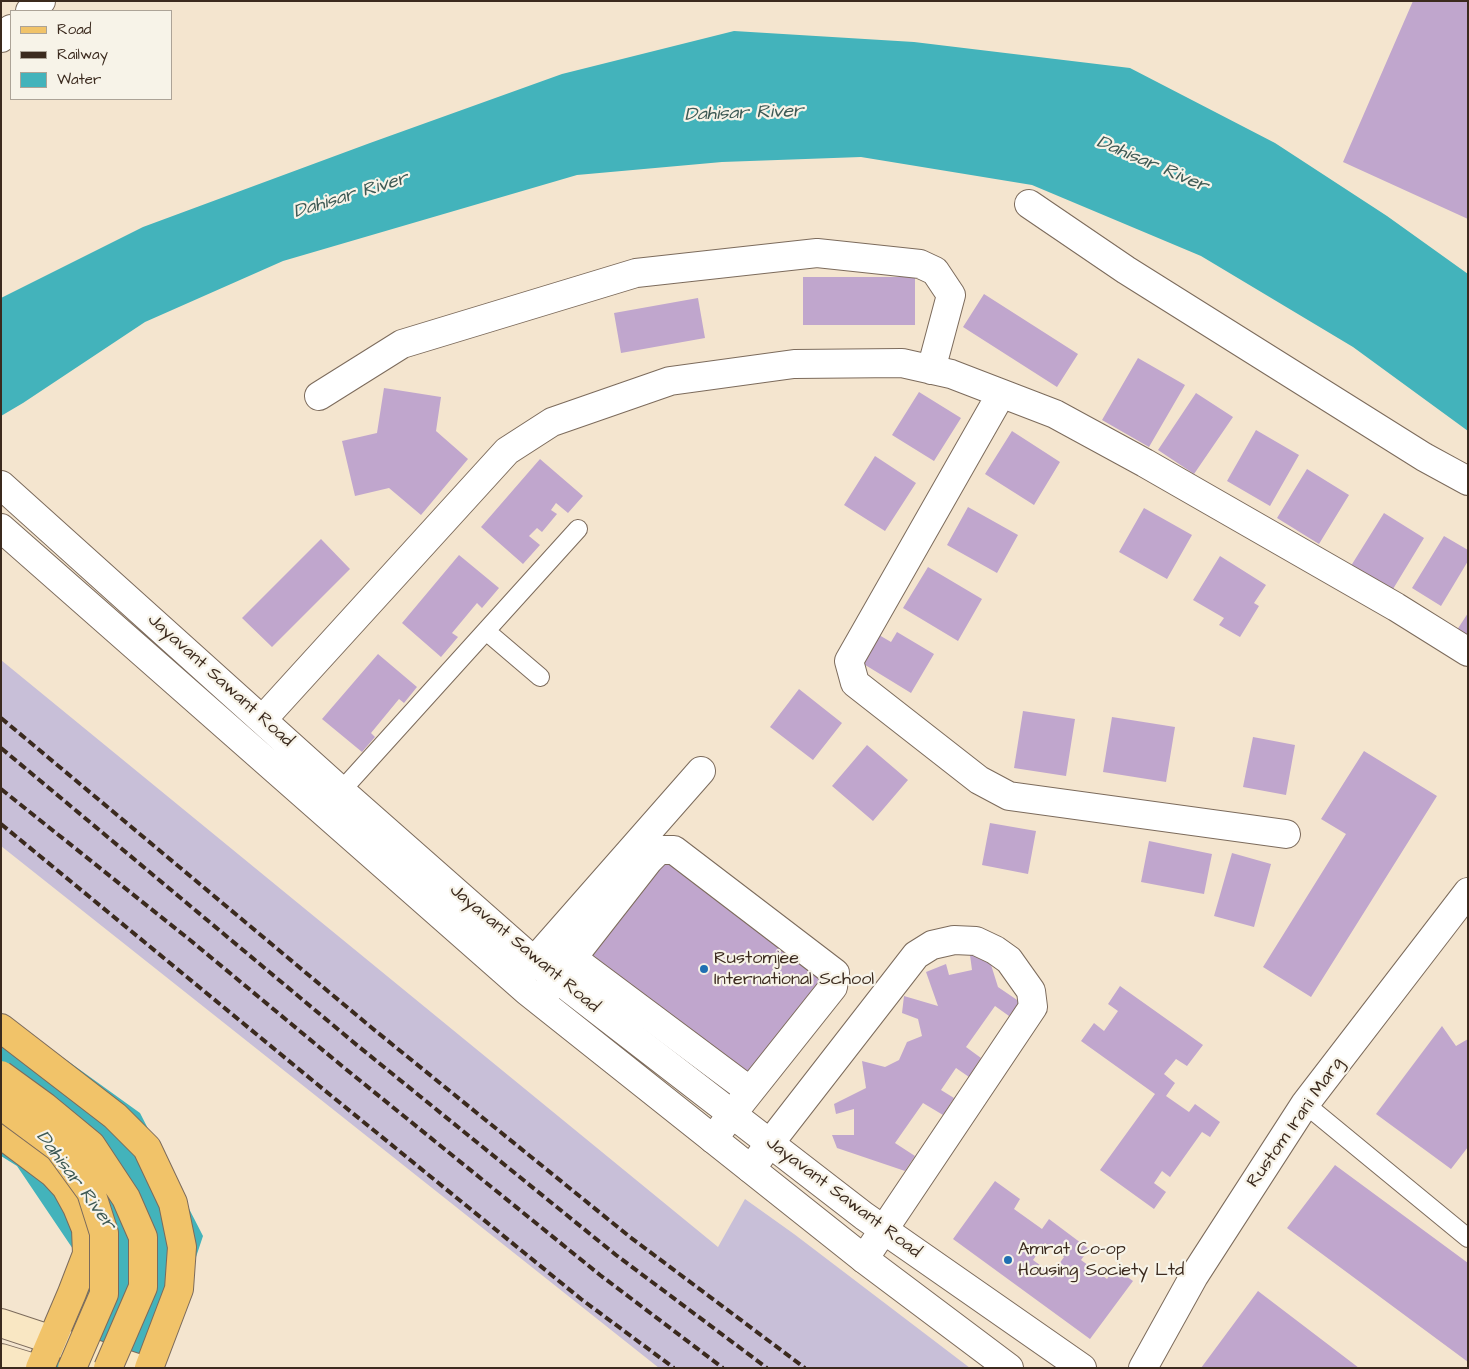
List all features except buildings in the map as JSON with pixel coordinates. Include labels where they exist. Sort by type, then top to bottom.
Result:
[{"type":"main road","points":[[1,1028],[115,1116],[147,1148],[173,1203],[182,1247],[179,1289],[149,1368]]},
{"type":"main road","points":[[1,1076],[45,1107],[91,1145],[126,1198],[144,1237],[143,1287],[108,1368]]},
{"type":"main road","points":[[1,1105],[59,1148],[91,1192],[104,1233],[104,1294],[72,1368]]},
{"type":"main road","points":[[1,1134],[53,1173],[66,1187],[86,1229],[87,1254],[40,1368]]},
{"type":"main road","points":[[6,1324],[138,1368]]},
{"type":"main road","points":[[3,1358],[34,1368]]},
{"type":"street","points":[[31,10],[41,1]]},
{"type":"street","points":[[1,38],[10,29]]},
{"type":"street","points":[[1029,204],[1126,270],[1424,457],[1468,481]]},
{"type":"street","points":[[319,396],[402,344],[636,273],[817,253],[920,264],[935,271],[951,295],[930,370]]},
{"type":"street","points":[[262,719],[507,450],[552,422],[670,381],[794,364],[902,363],[951,374],[1055,414],[1146,463],[1396,607],[1468,652]]},
{"type":"street","points":[[1001,394],[849,661],[855,682],[979,780],[1009,796],[1286,834]]},
{"type":"street","name":"Jayavant Sawant Road","points":[[1,485],[341,791],[534,961],[564,969],[732,1114],[884,1230],[1082,1368]]},
{"type":"street","name":"Jayavant Sawant Road","points":[[1,528],[540,1002],[864,1259],[1009,1368]]},
{"type":"street","points":[[534,961],[700,771]]},
{"type":"street","points":[[540,1002],[649,860],[660,850],[674,850],[835,973],[833,987],[713,1139]]},
{"type":"street","name":"Rustom Irani Marg","points":[[1143,1368],[1194,1276],[1306,1104],[1468,892]]},
{"type":"street","points":[[751,1169],[916,955],[932,945],[954,940],[976,941],[995,950],[1009,960],[1031,991],[1034,1007],[864,1259]]},
{"type":"street","points":[[564,969],[750,1091]]},
{"type":"lane","points":[[341,791],[578,529]]},
{"type":"lane","points":[[486,631],[540,677]]},
{"type":"lane","points":[[1306,1104],[1468,1238]]},
{"type":"shaded area","points":[[1,660],[718,1247],[745,1199],[970,1368],[659,1368],[1,846]]},
{"type":"water","name":"Dahisar River","points":[[734,31],[914,42],[1130,68],[1275,143],[1387,216],[1468,274],[1468,431],[1353,347],[1201,256],[1032,185],[861,157],[722,162],[577,175],[283,261],[145,322],[1,416],[1,298],[143,227],[370,143],[562,74]]},
{"type":"water","name":"Dahisar River","points":[[1,1013],[140,1113],[203,1236],[175,1320],[155,1368],[27,1368],[77,1255],[17,1166],[1,1156]]},
{"type":"railway","points":[[1,718],[372,1028],[630,1237],[805,1368]]},
{"type":"railway","points":[[1,748],[358,1046],[616,1255],[767,1368]]},
{"type":"railway","points":[[1,789],[190,940],[600,1275],[723,1368]]},
{"type":"railway","points":[[1,824],[581,1299],[674,1368]]},
{"type":"place","name":"Rustomjee International School","points":[[704,969]]},
{"type":"place","name":"Amrat Co-op Housing Society Ltd","points":[[1008,1260]]}]
